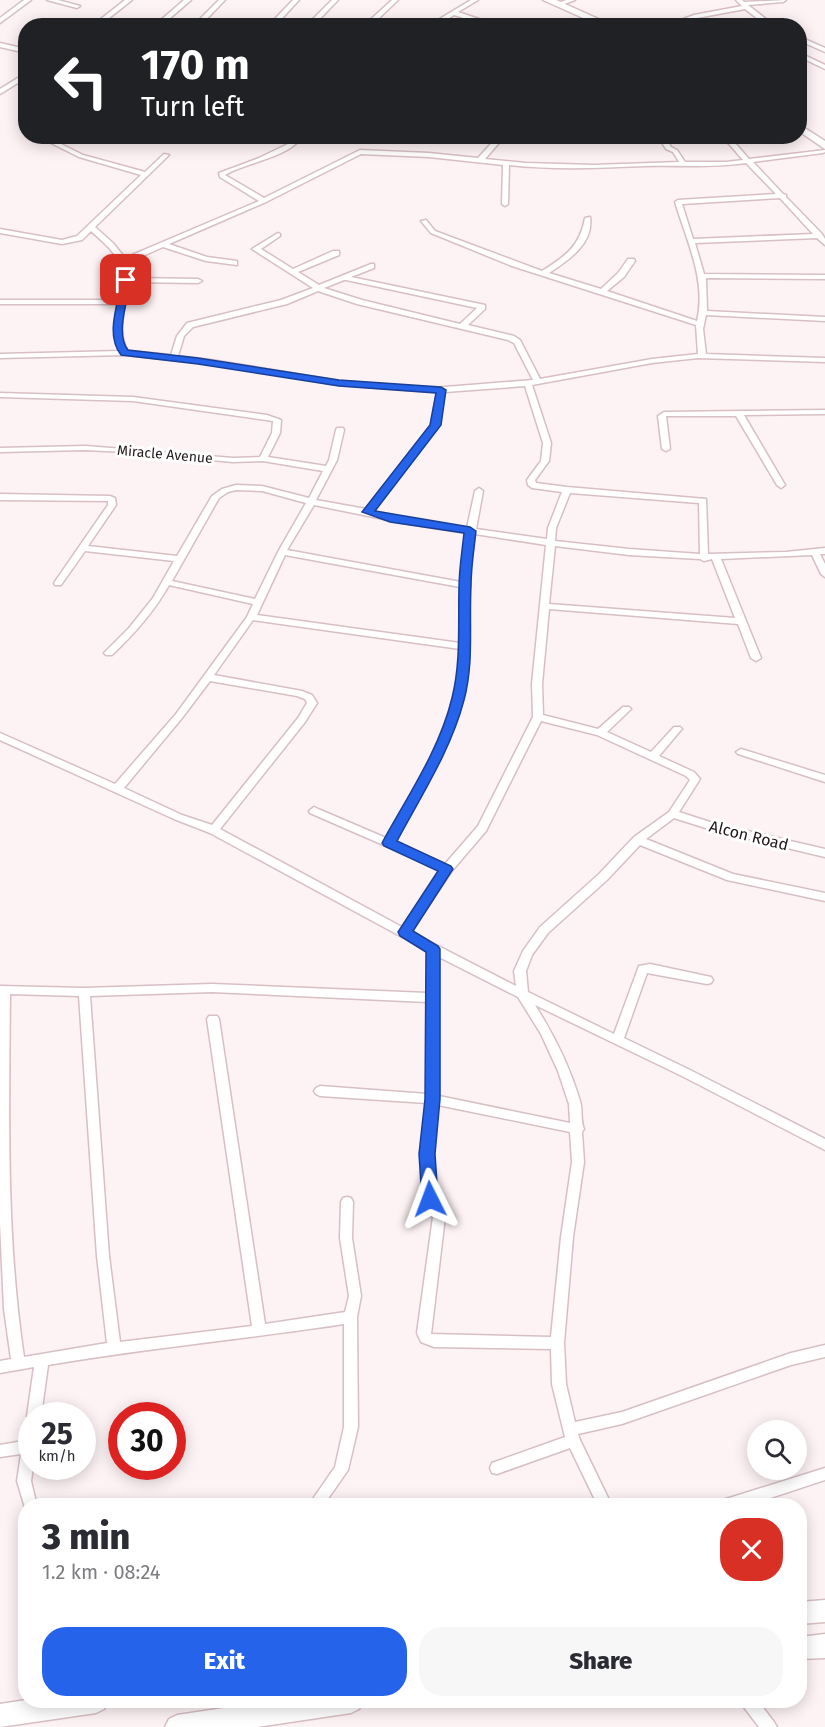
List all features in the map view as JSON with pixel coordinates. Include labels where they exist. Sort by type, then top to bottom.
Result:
[{"type":"street","points":[[0,21],[28,0]]},
{"type":"street","points":[[50,0],[77,6]]},
{"type":"street","points":[[105,18],[129,0]]},
{"type":"street","points":[[167,18],[188,0]]},
{"type":"street","points":[[212,0],[222,1]]},
{"type":"street","points":[[279,18],[296,0]]},
{"type":"street","points":[[317,18],[335,0]]},
{"type":"street","points":[[375,18],[395,0]]},
{"type":"street","points":[[445,18],[475,0]]},
{"type":"street","points":[[538,0],[580,18]]},
{"type":"street","points":[[548,0],[591,18]]},
{"type":"street","points":[[559,4],[572,0]]},
{"type":"street","points":[[690,18],[743,4],[783,0]]},
{"type":"street","points":[[204,18],[222,1]]},
{"type":"street","points":[[743,4],[761,18]]},
{"type":"street","points":[[454,13],[471,18]]},
{"type":"street","points":[[807,42],[825,50]]},
{"type":"street","points":[[0,45],[18,49]]},
{"type":"street","points":[[807,58],[825,67]]},
{"type":"street","points":[[0,92],[18,80]]},
{"type":"street","points":[[0,84],[8,87]]},
{"type":"street","points":[[807,134],[824,147]]},
{"type":"street","points":[[807,138],[824,147]]},
{"type":"street","points":[[57,144],[81,156],[146,174]]},
{"type":"street","points":[[264,201],[222,176],[222,173],[261,159],[292,144]]},
{"type":"street","points":[[479,161],[495,144]]},
{"type":"street","points":[[666,144],[675,151],[684,165]]},
{"type":"street","points":[[732,144],[747,162],[784,196],[825,243]]},
{"type":"street","points":[[124,261],[264,201],[360,152],[396,153],[506,164],[594,168],[645,164],[747,162],[824,147]]},
{"type":"street","points":[[0,231],[62,242],[79,238],[166,155]]},
{"type":"street","points":[[506,164],[506,204]]},
{"type":"street","points":[[702,356],[699,342],[703,313],[701,276],[678,202],[784,196]]},
{"type":"street","points":[[542,274],[572,255],[587,231],[588,218]]},
{"type":"street","points":[[424,222],[433,232],[442,236],[542,274],[700,324]]},
{"type":"street","points":[[91,227],[112,246],[124,261],[126,280],[118,329],[118,345],[125,353]]},
{"type":"street","points":[[278,235],[256,249],[320,289],[360,302],[512,338],[517,342],[538,382]]},
{"type":"street","points":[[691,241],[819,236]]},
{"type":"street","points":[[162,244],[206,259],[234,262]]},
{"type":"street","points":[[291,272],[336,253]]},
{"type":"street","points":[[601,293],[621,275],[631,261]]},
{"type":"street","points":[[174,358],[179,338],[183,330],[190,325],[284,302],[371,266]]},
{"type":"street","points":[[701,276],[825,276]]},
{"type":"street","points":[[346,278],[482,307],[464,324],[464,328]]},
{"type":"street","points":[[126,280],[198,281]]},
{"type":"street","points":[[0,302],[123,302]]},
{"type":"street","points":[[703,313],[825,319]]},
{"type":"street","points":[[0,356],[125,353],[174,358],[339,383],[441,390],[528,384],[652,361],[702,356],[825,360]]},
{"type":"street","points":[[528,384],[547,443],[548,453],[530,483],[567,490],[703,501],[704,558]]},
{"type":"street","points":[[368,512],[435,425],[441,390]]},
{"type":"street","points":[[0,394],[133,399],[267,417],[277,420],[276,433],[263,459]]},
{"type":"street","points":[[666,449],[662,416],[664,414],[825,412]]},
{"type":"street","points":[[739,413],[781,485]]},
{"type":"street","points":[[117,789],[157,744],[250,617],[282,552],[333,460],[340,430]]},
{"type":"street","name":"Miracle Avenue","points":[[0,450],[86,448],[232,460],[263,459],[328,469]]},
{"type":"street","points":[[110,653],[151,607],[221,491],[257,489],[310,502],[368,512],[390,519],[552,545],[704,558],[820,551],[825,574]]},
{"type":"street","points":[[405,932],[447,869],[482,828],[538,717],[537,684],[552,528],[567,490]]},
{"type":"street","points":[[389,843],[452,720],[464,670],[465,585],[470,531],[479,491]]},
{"type":"street","points":[[0,497],[51,496],[111,499],[112,505],[58,583]]},
{"type":"street","points":[[83,548],[179,559]]},
{"type":"street","points":[[282,552],[465,585]]},
{"type":"street","points":[[716,558],[756,658]]},
{"type":"street","points":[[165,582],[258,602]]},
{"type":"street","points":[[546,606],[741,621]]},
{"type":"street","points":[[250,617],[463,646]]},
{"type":"street","points":[[206,676],[299,693],[309,697],[312,703],[302,720],[214,830]]},
{"type":"street","points":[[600,733],[626,709]]},
{"type":"street","points":[[538,717],[600,733],[654,756],[694,776],[695,779],[673,814],[638,840],[603,877],[564,910],[526,954],[520,971],[523,995],[546,1032],[564,1071],[575,1104],[578,1162],[567,1237],[557,1343],[559,1384],[571,1435],[601,1498]]},
{"type":"street","points":[[654,756],[677,729]]},
{"type":"street","points":[[0,736],[178,817],[214,830],[433,949],[686,1073],[825,1145]]},
{"type":"street","points":[[741,752],[825,779]]},
{"type":"street","points":[[314,810],[447,869]]},
{"type":"street","name":"Alcon Road","points":[[673,814],[712,826],[825,853]]},
{"type":"street","points":[[638,840],[731,877],[825,897]]},
{"type":"street","points":[[433,949],[433,1099],[427,1154],[428,1190],[439,1217],[424,1328],[426,1338],[434,1341],[557,1343]]},
{"type":"street","points":[[617,1041],[643,969],[650,968],[706,980]]},
{"type":"street","points":[[18,1364],[10,1309],[3,1149],[2,990],[84,992],[224,989],[433,998]]},
{"type":"street","points":[[84,992],[103,1256],[114,1348]]},
{"type":"street","points":[[213,1019],[259,1331]]},
{"type":"street","points":[[320,1091],[433,1099],[578,1129]]},
{"type":"street","points":[[321,1498],[341,1470],[351,1426],[351,1317],[355,1296],[345,1238],[347,1202]]},
{"type":"street","points":[[0,1367],[114,1348],[259,1331],[351,1317]]},
{"type":"street","points":[[497,1468],[571,1435],[791,1359],[825,1351]]},
{"type":"street","points":[[36,1402],[42,1360]]},
{"type":"street","points":[[0,1451],[18,1448]]},
{"type":"street","points":[[751,1498],[825,1474]]},
{"type":"street","points":[[24,1480],[28,1498]]},
{"type":"street","points":[[807,1612],[825,1611]]},
{"type":"street","points":[[807,1647],[825,1646]]},
{"type":"street","points":[[0,1716],[51,1708]]},
{"type":"street","points":[[177,1727],[304,1708]]},
{"type":"street","points":[[754,1708],[769,1727]]},
{"type":"route","points":[[126,280],[118,329],[118,345],[125,353],[198,361],[339,383],[441,390],[435,425],[368,512],[390,519],[470,531],[465,585],[464,670],[458,699],[452,720],[436,755],[389,843],[447,869],[405,932],[433,949],[433,1099],[427,1154],[430,1199]]}]
